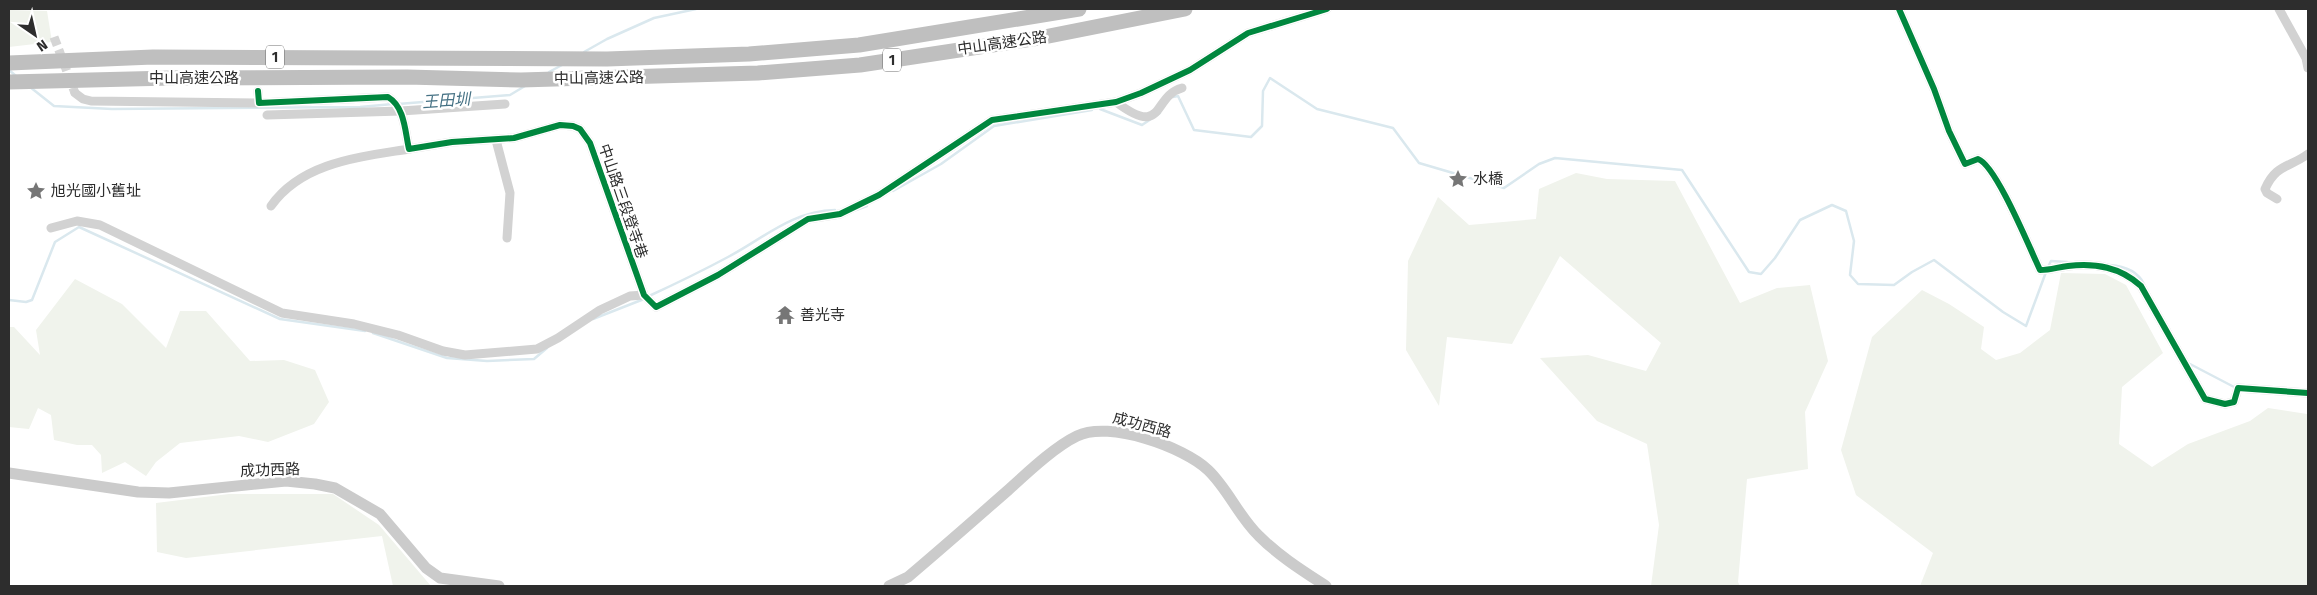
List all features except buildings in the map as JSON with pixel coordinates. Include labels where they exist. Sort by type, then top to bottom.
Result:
[{"type":"highway","name":"中山高速公路","points":[[9,63],[152,57],[607,59],[749,54],[825,48],[926,35],[1079,9]]},
{"type":"highway","name":"中山高速公路","points":[[9,82],[181,78],[521,80],[758,73],[860,65],[1039,38],[1184,9]]},
{"type":"street","points":[[51,228],[77,221],[100,225],[282,313],[354,324],[398,335],[443,351],[465,355],[537,349],[558,338],[600,310],[630,296],[646,298],[656,307],[718,275],[808,218],[840,214],[879,195],[992,120],[1116,102],[1141,93],[1190,70],[1248,33],[1327,9]]},
{"type":"street","points":[[1899,9],[1934,89],[1949,131],[1965,164],[1978,158],[1988,167],[2022,229],[2040,270],[2051,270],[2067,266],[2109,267],[2127,274],[2141,286],[2205,399],[2225,404],[2234,402],[2238,388],[2308,394]]},
{"type":"street","points":[[2279,9],[2306,58],[2308,68]]},
{"type":"street","points":[[1116,102],[1138,116],[1151,116],[1160,109],[1170,92],[1182,88]]},
{"type":"street","points":[[258,91],[259,103]]},
{"type":"street","points":[[75,93],[83,99],[91,101],[259,103],[388,97],[394,101],[400,111],[409,149]]},
{"type":"street","points":[[267,115],[400,111],[504,104]]},
{"type":"street","name":"中山路三段登寺巷","points":[[270,206],[281,191],[320,168],[351,159],[452,142],[514,138],[560,126],[573,126],[585,135],[590,143],[646,298]]},
{"type":"street","points":[[496,140],[510,193],[507,238]]},
{"type":"street","points":[[2277,199],[2267,193],[2265,189],[2269,181],[2280,168],[2308,154]]},
{"type":"street","name":"成功西路","points":[[890,586],[908,577],[1035,466],[1077,436],[1100,430],[1112,430],[1170,446],[1187,455],[1208,470],[1258,536],[1326,586]]},
{"type":"street","name":"成功西路","points":[[9,473],[138,492],[162,493],[286,481],[322,485],[335,488],[380,514],[426,568],[440,578],[456,582],[499,586]]},
{"type":"shaded area","points":[[9,10],[47,11],[52,42],[9,47]]},
{"type":"shaded area","points":[[1576,173],[1607,179],[1675,181],[1740,303],[1777,288],[1810,285],[1828,361],[1805,412],[1808,469],[1747,479],[1738,582],[1740,586],[1651,586],[1659,525],[1647,444],[1597,421],[1540,358],[1588,355],[1646,371],[1661,343],[1560,256],[1512,344],[1447,337],[1439,406],[1406,350],[1408,261],[1438,197],[1469,225],[1536,219],[1539,189]]},
{"type":"shaded area","points":[[2061,273],[2105,274],[2126,285],[2163,353],[2122,387],[2119,444],[2152,467],[2188,444],[2250,421],[2268,408],[2307,414],[2308,586],[1920,586],[1933,553],[1856,495],[1841,450],[1872,337],[1922,290],[1949,304],[1984,327],[1981,349],[1996,360],[2020,353],[2050,330]]},
{"type":"shaded area","points":[[75,279],[122,304],[166,348],[180,311],[206,311],[250,361],[284,360],[315,370],[329,402],[314,424],[268,442],[239,436],[180,443],[156,462],[146,476],[125,462],[102,473],[101,455],[92,445],[77,445],[54,440],[51,415],[38,408],[29,429],[9,427],[9,327],[14,327],[40,355],[36,330]]},
{"type":"shaded area","points":[[229,494],[333,494],[379,525],[431,586],[393,586],[382,536],[186,558],[157,552],[156,503]]},
{"type":"waterway","name":"王田圳","points":[[584,52],[607,39],[654,18],[696,9]]},
{"type":"waterway","name":"王田圳","points":[[549,72],[562,65]]},
{"type":"waterway","name":"王田圳","points":[[9,70],[16,76]]},
{"type":"waterway","points":[[1173,97],[1178,96],[1194,130],[1251,137],[1262,126],[1263,91],[1270,78],[1317,109],[1393,128],[1419,163],[1504,188],[1539,164],[1555,158],[1682,170],[1749,272],[1761,274],[1775,258],[1800,220],[1832,205],[1846,211],[1854,241],[1850,275],[1858,284],[1894,285],[1934,260],[2003,312],[2026,326],[2046,272]]},
{"type":"waterway","name":"王田圳","points":[[398,104],[510,95],[525,86]]},
{"type":"waterway","name":"王田圳","points":[[30,87],[54,106],[112,109],[360,107],[393,104]]},
{"type":"waterway","points":[[1100,109],[1142,125],[1160,113]]},
{"type":"waterway","points":[[893,191],[941,164],[994,126],[1092,110]]},
{"type":"waterway","points":[[856,210],[867,206]]},
{"type":"waterway","points":[[649,296],[741,250],[792,220],[805,215],[835,210]]},
{"type":"waterway","points":[[9,300],[26,302],[32,300],[55,242],[79,227],[280,319],[365,331]]},
{"type":"waterway","points":[[2048,267],[2051,261],[2067,262]]},
{"type":"waterway","points":[[2110,265],[2120,266],[2134,272],[2144,284]]},
{"type":"waterway","points":[[593,319],[644,299]]},
{"type":"waterway","points":[[373,333],[447,358],[487,361],[534,359],[547,348]]},
{"type":"waterway","points":[[2190,364],[2236,388]]},
{"type":"tunnel","points":[[54,37],[75,93]]},
{"type":"cycle path","points":[[258,91],[259,103],[388,97],[394,101],[401,113],[409,149],[452,142],[514,138],[560,125],[573,126],[580,129],[590,143],[644,295],[656,307],[718,275],[808,219],[840,214],[879,195],[992,120],[1116,102],[1141,93],[1190,70],[1248,33],[1327,9]]},
{"type":"cycle path","points":[[1899,9],[1934,89],[1949,131],[1965,164],[1978,159],[1994,176],[2012,209],[2040,270],[2078,265],[2098,266],[2125,274],[2141,286],[2205,399],[2225,404],[2234,402],[2238,388],[2308,393]]},
{"type":"place","name":"水橋","points":[[1458,179]]},
{"type":"place","name":"旭光國小舊址","points":[[36,191]]},
{"type":"place","name":"善光寺","points":[[785,315]]}]
